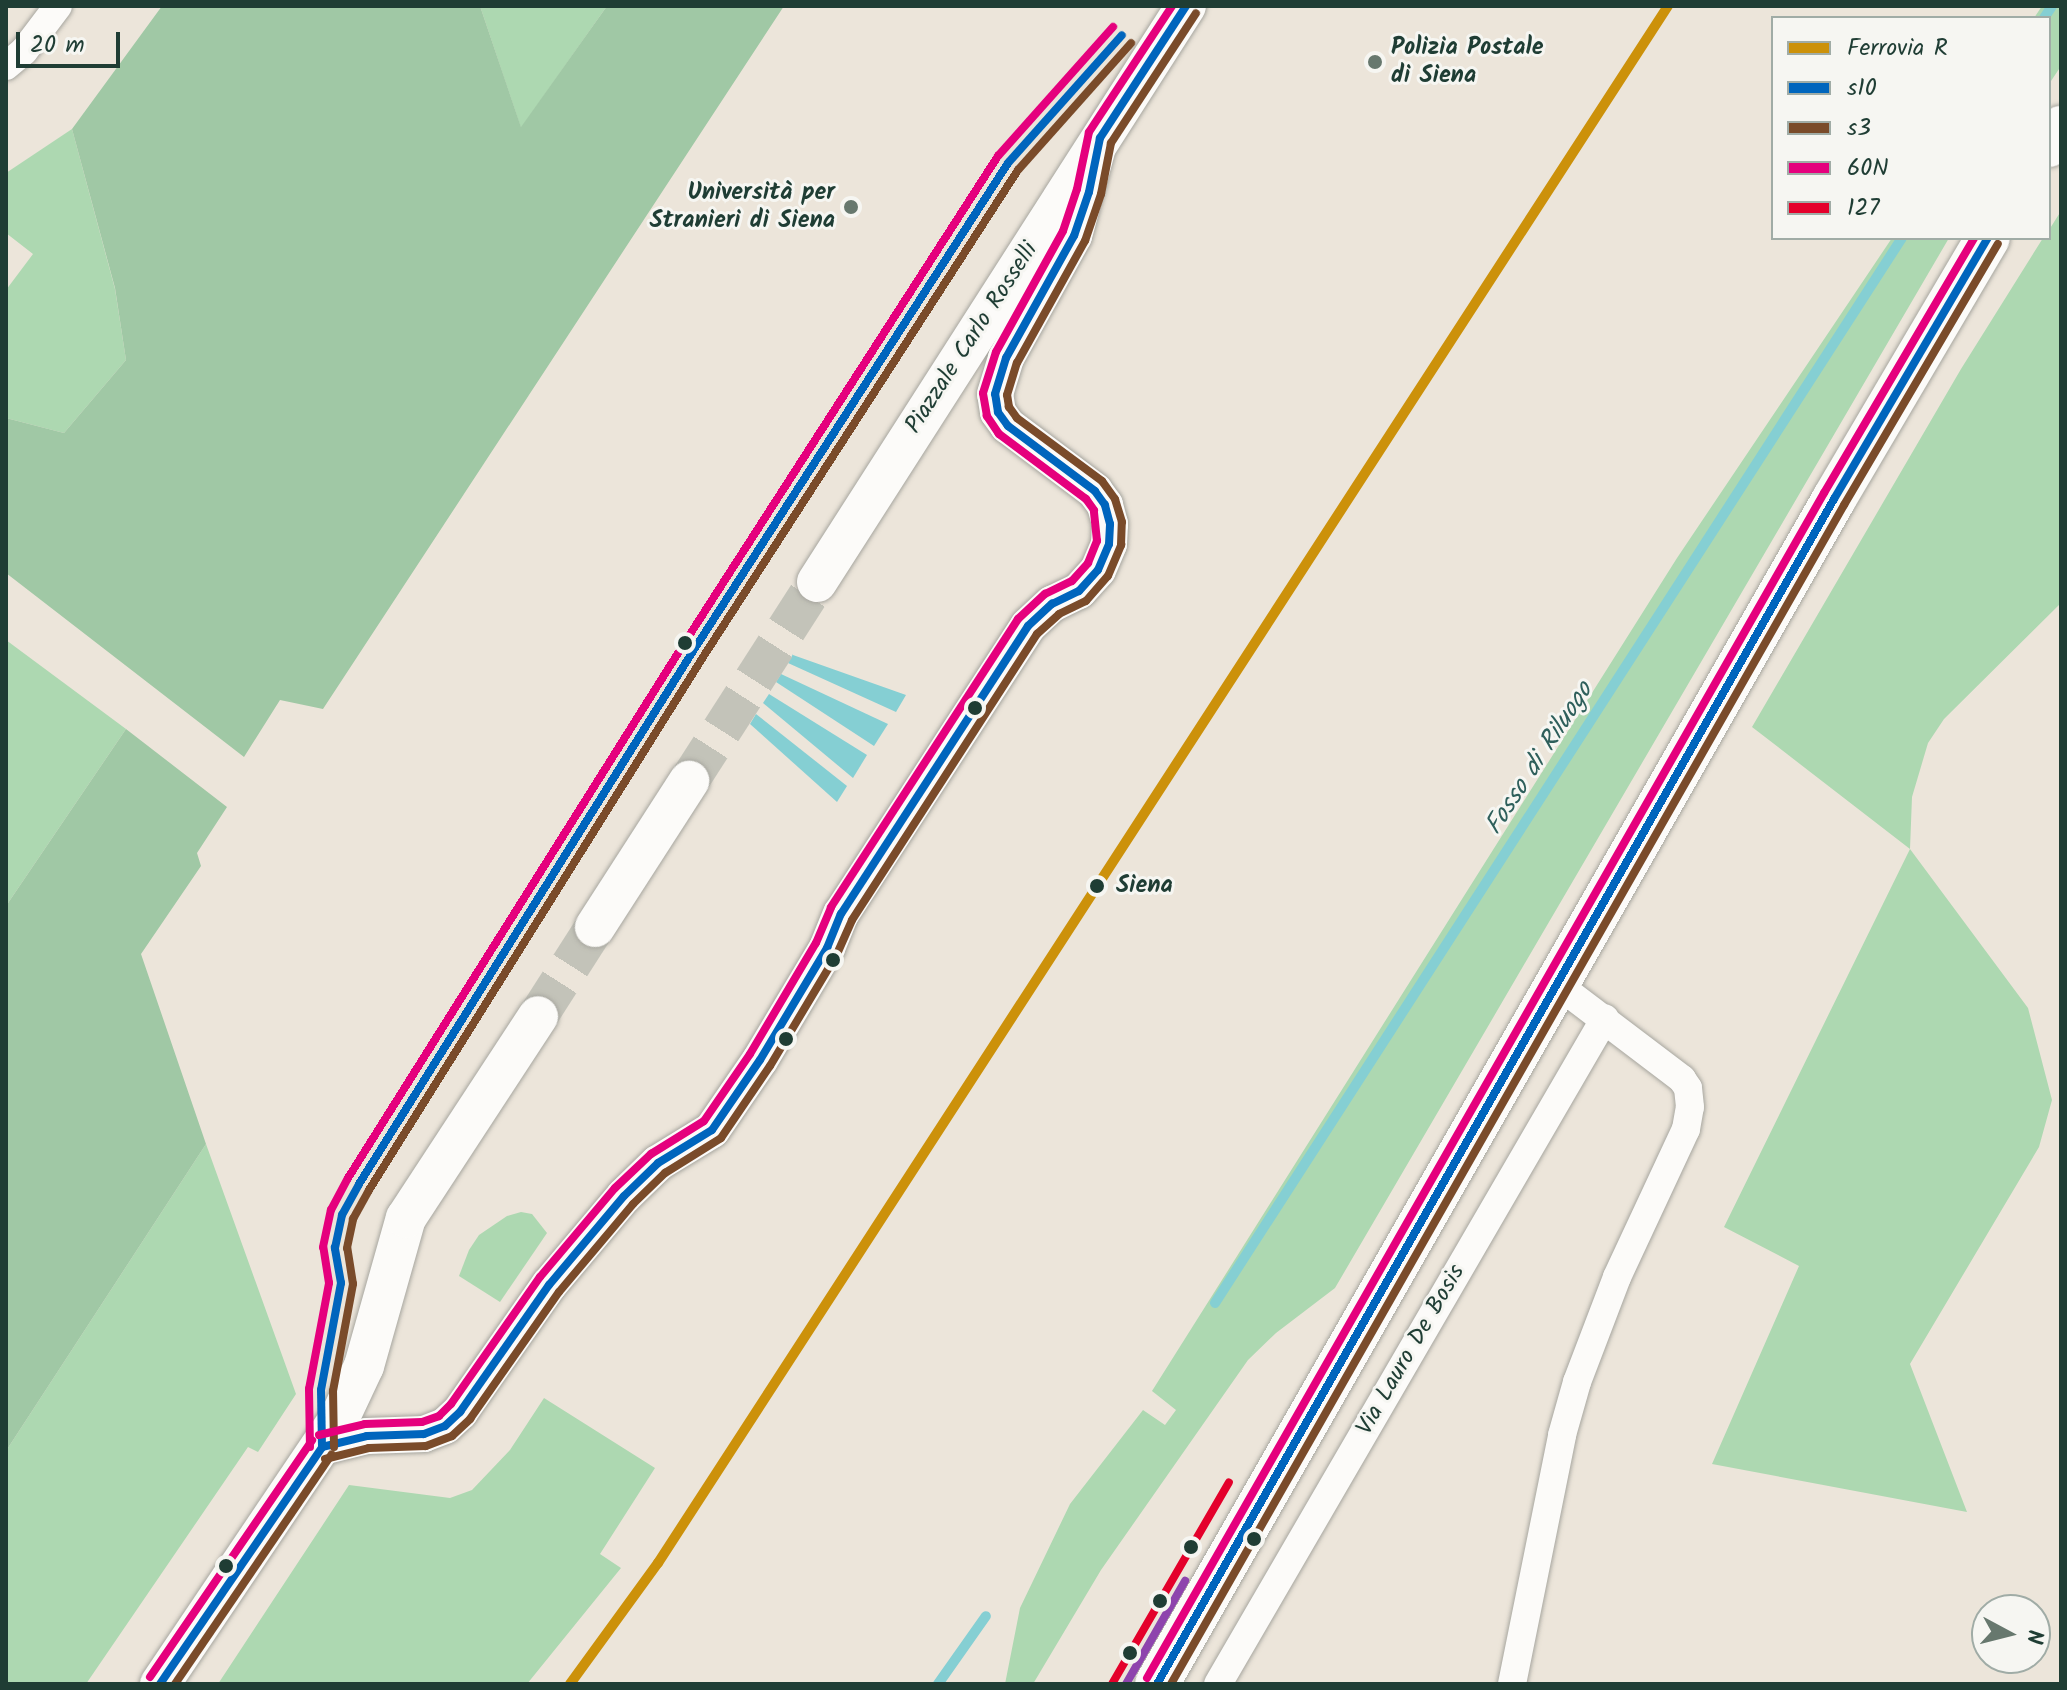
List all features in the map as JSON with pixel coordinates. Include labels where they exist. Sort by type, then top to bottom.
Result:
[{"type":"main road","points":[[1100,138],[1186,6]]},
{"type":"main road","name":"Piazzale Carlo Rosselli","points":[[817,582],[1100,138]]},
{"type":"main road","points":[[1157,1684],[1987,240]]},
{"type":"main road","points":[[595,927],[689,781]]},
{"type":"main road","points":[[160,1684],[322,1447],[364,1366],[406,1218],[538,1016]]},
{"type":"street","points":[[6,66],[24,51],[58,6]]},
{"type":"street","name":"Piazzale Carlo Rosselli","points":[[322,1447],[367,1436],[424,1434],[445,1426],[460,1412],[549,1285],[624,1196],[658,1163],[712,1130],[760,1060],[827,948],[849,901],[1021,637],[1038,615],[1079,591],[1098,570],[1109,544],[1110,524],[1105,505],[1095,491],[1008,426],[998,412],[995,394],[1006,358],[1074,236],[1089,192],[1100,138]]},
{"type":"street","points":[[1512,1684],[1562,1435],[1577,1382],[1617,1277],[1689,1116],[1690,1099],[1682,1079],[1557,984]]},
{"type":"street","name":"Via Lauro De Bosis","points":[[1218,1684],[1605,1018]]},
{"type":"green space","points":[[162,6],[480,6],[521,127],[607,6],[784,6],[323,709],[280,700],[244,757],[6,573],[6,418],[64,433],[126,360],[115,288],[72,129]]},
{"type":"green space","points":[[480,6],[607,6],[521,128]]},
{"type":"green space","points":[[2042,6],[2061,6],[2061,66],[2051,81],[2051,16],[2035,16]]},
{"type":"green space","points":[[72,129],[115,289],[126,360],[64,433],[6,418],[6,290],[33,254],[6,233],[6,173]]},
{"type":"green space","points":[[2061,211],[2061,603],[1944,719],[1928,743],[1912,797],[1910,849],[1752,727],[1961,369],[2042,240],[2051,240],[2051,227]]},
{"type":"green space","points":[[1891,240],[1948,240],[1335,1288],[1276,1333],[1248,1360],[1101,1570],[1033,1684],[1005,1684],[1020,1608],[1070,1504],[1143,1410],[1165,1425],[1176,1410],[1152,1391],[1677,558]]},
{"type":"green space","points":[[6,640],[126,729],[6,906]]},
{"type":"green space","points":[[126,729],[227,807],[197,853],[201,866],[141,954],[206,1144],[6,1451],[6,906]]},
{"type":"green space","points":[[1910,849],[2028,1008],[2052,1100],[2039,1147],[1910,1364],[1967,1512],[1712,1464],[1799,1266],[1724,1227]]},
{"type":"green space","points":[[206,1144],[296,1394],[258,1452],[248,1447],[86,1684],[6,1684],[6,1451]]},
{"type":"green space","points":[[521,1212],[532,1214],[547,1233],[500,1302],[459,1276],[469,1250],[479,1235],[507,1216]]},
{"type":"green space","points":[[544,1398],[655,1468],[600,1554],[621,1568],[527,1684],[218,1684],[349,1485],[450,1498],[472,1490],[510,1450]]},
{"type":"water","points":[[793,654],[906,695],[896,712],[788,663]]},
{"type":"water","points":[[781,674],[888,724],[874,746],[776,682]]},
{"type":"water","points":[[769,694],[867,755],[853,778],[763,703]]},
{"type":"water","points":[[756,714],[847,786],[837,802],[750,724]]},
{"type":"waterway","name":"Fosso di Riluogo","points":[[2045,16],[2052,6]]},
{"type":"waterway","name":"Fosso di Riluogo","points":[[1215,1303],[1901,240]]},
{"type":"waterway","name":"Fosso di Riluogo","points":[[938,1684],[986,1616]]},
{"type":"tunnel","points":[[689,781],[817,582]]},
{"type":"tunnel","points":[[538,1016],[595,927]]},
{"type":"rail line","name":"R","points":[[570,1684],[658,1563],[1668,6]]},
{"type":"transit line","name":"60N","points":[[319,1435],[365,1424],[422,1422],[439,1416],[451,1404],[540,1277],[615,1188],[651,1154],[704,1121],[750,1054],[816,943],[831,907],[1018,619],[1045,594],[1072,581],[1088,563],[1097,541],[1094,510],[1086,499],[999,434],[987,416],[983,393],[996,352],[1063,231],[1077,189],[1089,132],[1172,6]]},
{"type":"transit line","name":"s10","points":[[322,1447],[367,1436],[424,1434],[445,1426],[460,1412],[549,1285],[624,1196],[658,1163],[712,1130],[760,1060],[827,948],[841,914],[1028,626],[1052,604],[1079,591],[1098,570],[1109,544],[1110,524],[1105,505],[1095,491],[1008,426],[998,412],[995,394],[1006,358],[1074,236],[1089,192],[1100,138],[1186,6]]},
{"type":"transit line","name":"s3","points":[[325,1459],[369,1448],[426,1446],[452,1436],[470,1419],[559,1292],[633,1204],[665,1173],[721,1138],[770,1066],[837,954],[852,920],[1037,634],[1059,614],[1086,601],[1108,576],[1121,545],[1122,522],[1115,499],[1102,481],[1017,418],[1009,407],[1007,395],[1017,363],[1085,241],[1101,194],[1111,143],[1196,13]]},
{"type":"transit line","name":"60N","points":[[310,1447],[309,1389],[329,1283],[323,1247],[331,1210],[348,1178],[685,642],[998,156],[1113,27]]},
{"type":"transit line","name":"s10","points":[[322,1447],[321,1390],[341,1283],[335,1248],[342,1215],[359,1184],[695,648],[1008,163],[1122,35]]},
{"type":"transit line","name":"s3","points":[[334,1447],[333,1391],[353,1284],[347,1248],[353,1219],[369,1190],[705,654],[1018,170],[1131,43]]},
{"type":"transit line","name":"60N","points":[[1147,1678],[1824,493],[1973,240]]},
{"type":"transit line","name":"s10","points":[[1157,1684],[1834,499],[1987,240]]},
{"type":"transit line","name":"s3","points":[[1171,1684],[1844,505],[1998,244]]},
{"type":"transit line","name":"60N","points":[[150,1677],[312,1440]]},
{"type":"transit line","name":"s10","points":[[160,1684],[322,1447]]},
{"type":"transit line","name":"s3","points":[[175,1684],[332,1454]]},
{"type":"transit line","name":"127","points":[[1112,1684],[1229,1482]]},
{"type":"transit line","points":[[1126,1684],[1185,1581]]},
{"type":"place","name":"Polizia Postale di Siena","points":[[1375,62]]},
{"type":"place","name":"Università per Stranieri di Siena","points":[[851,207]]},
{"type":"place","name":"Siena","points":[[1097,886]]}]
